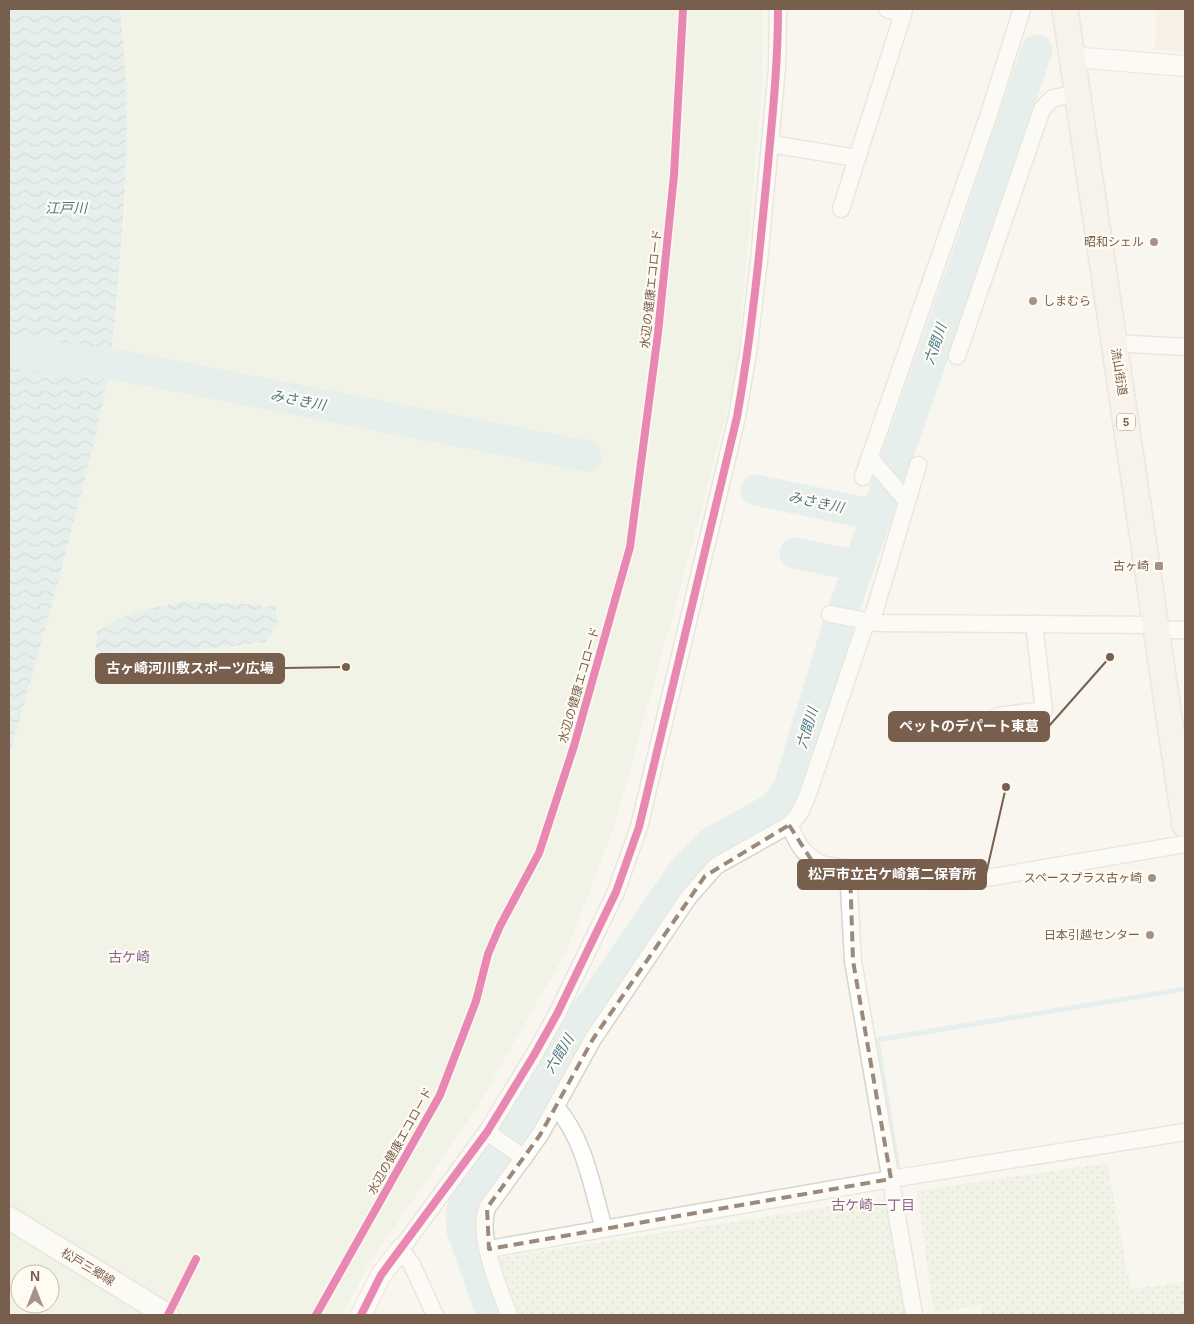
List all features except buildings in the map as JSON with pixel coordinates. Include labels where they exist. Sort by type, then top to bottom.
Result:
[{"type":"main road","name":"流山街道","points":[[1065,9],[1158,627],[1185,825]]},
{"type":"main road","name":"松戸三郷線","points":[[9,1218],[167,1315]]},
{"type":"street","points":[[361,1315],[381,1275],[487,1132],[534,1055],[576,975],[616,892],[648,794],[737,417],[748,353],[758,270],[777,68],[778,9]]},
{"type":"street","points":[[863,478],[988,117],[1022,9]]},
{"type":"street","points":[[841,209],[898,10]]},
{"type":"street","points":[[1072,57],[1185,66]]},
{"type":"street","points":[[957,356],[1042,109],[1053,98],[1078,93]]},
{"type":"street","points":[[770,144],[857,158]]},
{"type":"street","points":[[1114,344],[1185,347]]},
{"type":"street","points":[[870,458],[906,500]]},
{"type":"street","points":[[509,1315],[492,1267],[488,1249],[484,1216],[487,1208],[540,1135],[593,1039],[688,898],[705,876],[716,866],[789,825],[800,814],[868,622],[918,465]]},
{"type":"street","points":[[830,614],[868,622],[1158,627],[1185,630]]},
{"type":"street","points":[[998,716],[1044,710],[1034,624]]},
{"type":"street","points":[[789,825],[800,847],[812,860],[824,865],[932,881],[969,881],[1185,844]]},
{"type":"street","points":[[850,869],[849,888],[853,961],[914,1315]]},
{"type":"street","points":[[556,1107],[563,1115],[580,1146],[604,1229]]},
{"type":"street","points":[[487,1132],[524,1158]]},
{"type":"street","points":[[488,1249],[891,1179],[1185,1132]]},
{"type":"street","points":[[401,1249],[412,1265],[435,1315]]},
{"type":"highlighted area","points":[[789,825],[812,861],[850,869],[853,961],[891,1179],[489,1249],[487,1208],[540,1135],[593,1039],[705,876]]},
{"type":"shaded area","points":[[1157,9],[1185,9],[1185,51],[1155,50]]},
{"type":"green space","points":[[120,9],[763,9],[762,87],[736,377],[615,824],[567,950],[477,1108],[372,1259],[342,1315],[9,1315],[9,756],[72,534],[104,396],[113,343],[126,210],[125,50]]},
{"type":"green space","points":[[1107,1163],[1131,1289],[1185,1282],[1185,1315],[982,1315],[980,1305],[934,1314],[917,1191]]},
{"type":"green space","points":[[886,1198],[905,1315],[520,1315],[499,1258]]},
{"type":"water","name":"江戸川","points":[[9,9],[120,9],[127,112],[124,215],[107,383],[71,532],[9,756]]},
{"type":"water","points":[[181,602],[276,607],[277,623],[266,642],[112,660],[96,649],[97,631],[135,612]]},
{"type":"waterway","name":"六間川","points":[[492,1315],[462,1230],[461,1213],[465,1200],[511,1135],[578,1024],[684,870],[712,842],[773,808],[788,790],[838,625],[962,272],[1037,50]]},
{"type":"waterway","name":"みさき川","points":[[9,352],[118,365],[586,456]]},
{"type":"waterway","name":"みさき川","points":[[756,490],[875,515]]},
{"type":"waterway","points":[[795,553],[858,566]]},
{"type":"waterway","points":[[898,1169],[877,1040],[1185,989]]},
{"type":"cycle path","name":"水辺の健康エコロード","points":[[316,1315],[440,1095],[476,1001],[488,954],[500,926],[539,853],[574,746],[630,547],[658,333],[674,175],[683,9]]},
{"type":"cycle path","points":[[361,1315],[381,1275],[487,1132],[534,1055],[557,1014],[616,892],[639,827],[737,417],[762,228],[775,86],[778,9]]},
{"type":"cycle path","points":[[168,1315],[196,1259]]},
{"type":"place","name":"昭和シェル","points":[[1154,242]]},
{"type":"place","name":"しまむら","points":[[1033,301]]},
{"type":"place","name":"古ヶ崎","points":[[1159,566]]},
{"type":"place","name":"ペットのデパート東葛","points":[[1110,657]]},
{"type":"place","name":"古ヶ崎河川敷スポーツ広場","points":[[346,667]]},
{"type":"place","name":"松戸市立古ケ崎第二保育所","points":[[1006,787]]},
{"type":"place","name":"スペースプラス古ヶ崎","points":[[1152,878]]},
{"type":"place","name":"日本引越センター","points":[[1150,935]]},
{"type":"district","name":"古ケ崎","points":[[129,957]]},
{"type":"district","name":"古ケ崎一丁目","points":[[873,1205]]}]
